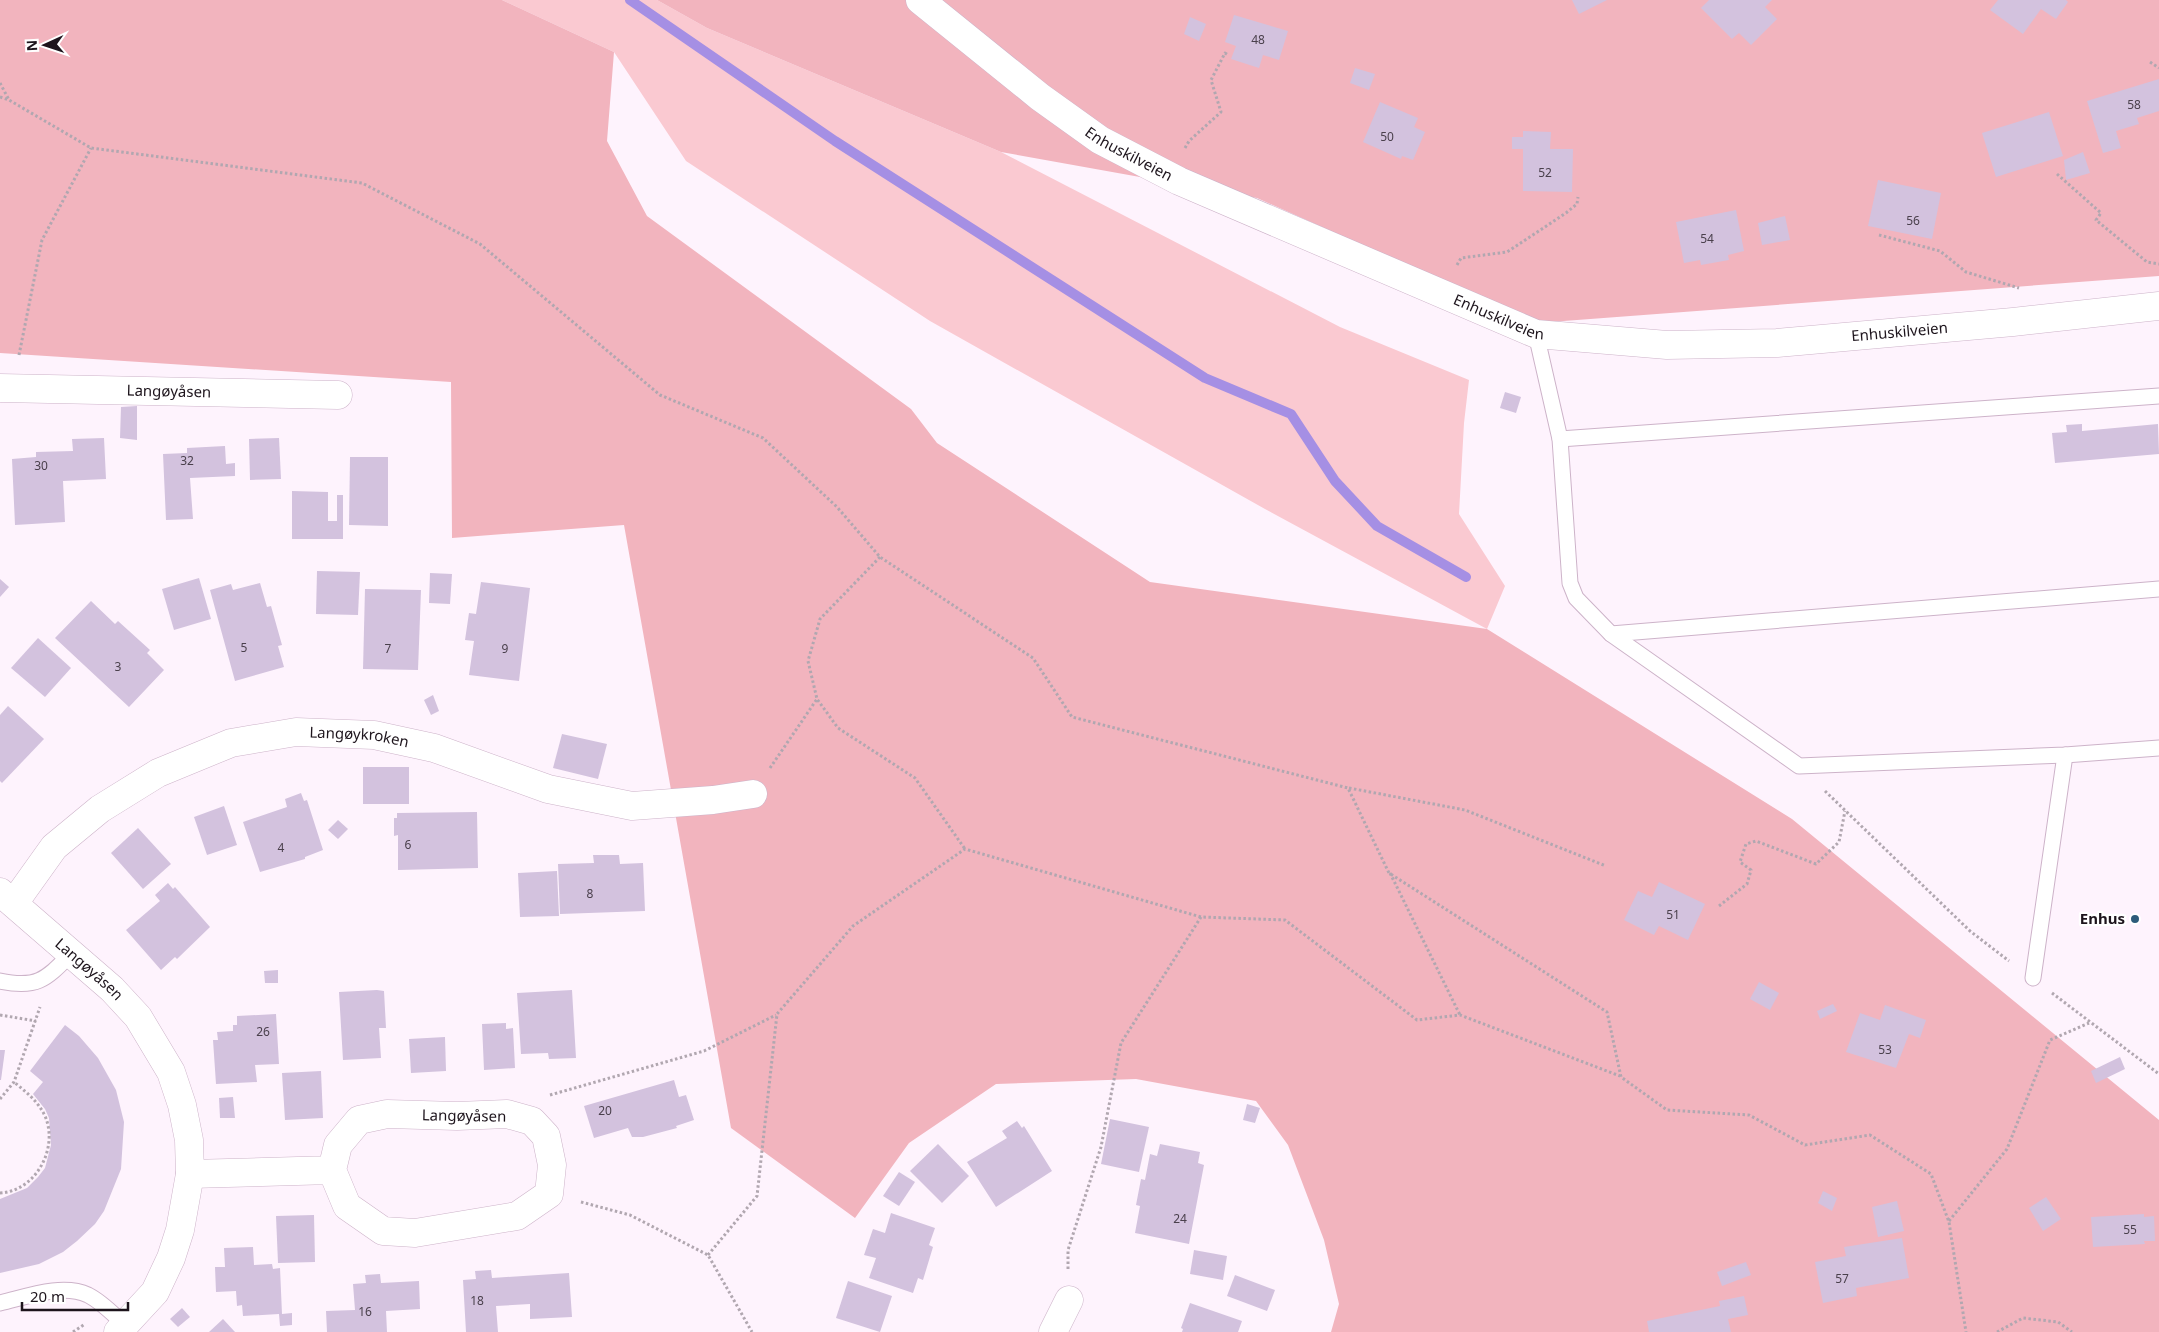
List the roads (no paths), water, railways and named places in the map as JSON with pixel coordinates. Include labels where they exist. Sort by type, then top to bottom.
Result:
[{"type":"street","name":"Enhuskilveien","points":[[920,0],[1040,97],[1100,140],[1179,181],[1536,334],[1667,345],[1777,343],[2013,322],[2159,306]]},
{"type":"street","name":"Langøyåsen","points":[[6,388],[338,396]]},
{"type":"street","name":"Langøykroken","points":[[7,897],[54,847],[100,808],[158,773],[232,742],[296,732],[374,735],[434,748],[548,789],[632,806],[713,800],[753,794]]},
{"type":"street","name":"Langøyåsen","points":[[7,897],[112,989],[138,1017],[171,1072],[182,1106],[188,1140],[190,1174],[180,1230],[171,1258],[154,1292],[121,1328]]},
{"type":"street","name":"Langøyåsen","points":[[387,1114],[457,1116],[507,1114],[532,1121],[546,1136],[552,1165],[549,1194],[517,1216],[415,1233],[384,1231],[347,1206],[332,1170],[338,1145],[359,1120],[387,1114]]},
{"type":"street","points":[[190,1174],[332,1170]]},
{"type":"street","points":[[1053,1332],[1069,1300]]},
{"type":"lane","points":[[1536,334],[1560,439],[1570,583],[1576,598],[1611,634],[1799,766],[2065,755],[2159,748]]},
{"type":"lane","points":[[1560,439],[2159,396]]},
{"type":"lane","points":[[1611,634],[2159,589]]},
{"type":"lane","points":[[2033,978],[2065,755]]},
{"type":"lane","points":[[0,981],[14,984],[55,979],[72,953]]},
{"type":"lane","points":[[0,1303],[44,1293],[71,1290],[89,1296],[103,1306],[121,1328]]},
{"type":"waterway","points":[[630,0],[835,141],[1205,378],[1291,414],[1335,481],[1377,526],[1466,577]]},
{"type":"place","name":"Enhus","points":[[2135,919]]}]
